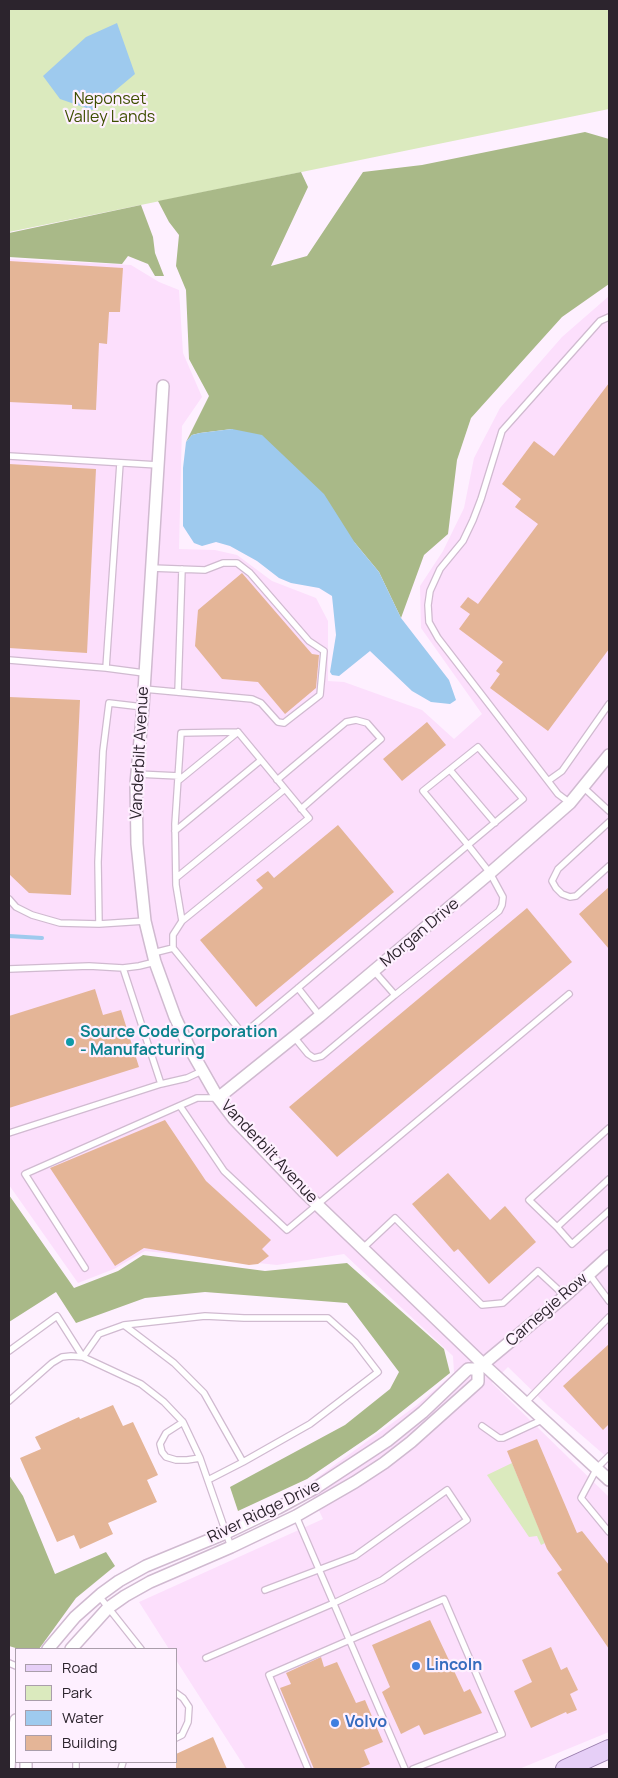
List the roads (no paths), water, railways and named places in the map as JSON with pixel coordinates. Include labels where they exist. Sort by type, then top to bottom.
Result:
[{"type":"main road","points":[[565,1769],[609,1749]]},
{"type":"street","name":"Vanderbilt Avenue","points":[[163,386],[143,707],[137,774],[137,844],[145,921],[154,957],[175,1017],[202,1071],[218,1098],[234,1119],[480,1366],[526,1402],[609,1480]]},
{"type":"street","name":"Morgan Drive","points":[[218,1098],[374,971],[570,803],[609,755]]},
{"type":"street","name":"Carnegie Row","points":[[480,1366],[565,1296],[609,1256]]},
{"type":"street","name":"River Ridge Drive","points":[[49,1648],[75,1617],[120,1581],[146,1566],[278,1508],[317,1487],[387,1441],[423,1412],[468,1369],[480,1366],[478,1382],[411,1442],[384,1463],[296,1516],[150,1582],[108,1608],[72,1648]]},
{"type":"street","points":[[9,1769],[15,1726]]},
{"type":"lane","points":[[570,803],[558,794],[438,638],[429,622],[428,605],[430,590],[440,569],[462,541],[473,520],[502,431],[600,321],[609,317]]},
{"type":"lane","points":[[9,456],[158,465]]},
{"type":"lane","points":[[106,668],[120,463]]},
{"type":"lane","points":[[144,689],[252,699],[261,703],[278,722],[284,723],[320,695],[324,651],[309,641],[250,573],[237,563],[222,563],[205,570],[151,568]]},
{"type":"lane","points":[[178,692],[182,569]]},
{"type":"lane","points":[[9,660],[144,673]]},
{"type":"lane","points":[[99,924],[98,862],[108,703],[143,707]]},
{"type":"lane","points":[[548,781],[562,771],[609,704]]},
{"type":"lane","points":[[277,780],[346,722],[356,720],[367,723],[381,739],[301,808]]},
{"type":"lane","points":[[137,774],[178,779],[238,732]]},
{"type":"lane","points":[[238,732],[309,818],[182,921],[173,935],[173,948],[243,1034],[468,845],[495,823],[523,799],[478,747],[423,791],[468,845],[490,873],[503,897],[499,911],[322,1056],[314,1058],[308,1054],[294,1037]]},
{"type":"lane","points":[[182,921],[176,878],[176,831],[181,733],[238,732]]},
{"type":"lane","points":[[176,831],[261,760]]},
{"type":"lane","points":[[450,770],[495,823]]},
{"type":"lane","points":[[583,787],[609,811]]},
{"type":"lane","points":[[176,878],[285,789]]},
{"type":"lane","points":[[609,822],[558,869],[552,881],[562,894],[570,897],[576,896],[609,866]]},
{"type":"lane","points":[[9,899],[16,907],[32,915],[60,923],[99,924],[145,921]]},
{"type":"lane","points":[[9,969],[89,966],[123,968],[173,948]]},
{"type":"lane","points":[[123,968],[161,1084]]},
{"type":"lane","points":[[374,971],[395,995]]},
{"type":"lane","points":[[298,988],[320,1016]]},
{"type":"lane","points":[[180,1106],[224,1171],[287,1230],[570,994]]},
{"type":"lane","points":[[9,1133],[161,1084],[187,1078],[202,1071]]},
{"type":"lane","points":[[85,1268],[24,1174],[197,1098],[218,1098]]},
{"type":"lane","points":[[609,1128],[530,1200],[572,1244],[609,1211]]},
{"type":"lane","points":[[557,1227],[609,1179]]},
{"type":"lane","points":[[363,1248],[395,1218],[482,1306],[503,1303],[538,1271],[565,1296]]},
{"type":"lane","points":[[589,1274],[609,1302]]},
{"type":"lane","points":[[9,1351],[57,1316],[83,1357]]},
{"type":"lane","points":[[83,1357],[99,1334],[124,1325],[205,1316],[328,1318],[355,1342],[378,1372],[310,1424],[208,1480]]},
{"type":"lane","points":[[526,1402],[609,1316]]},
{"type":"lane","points":[[124,1325],[174,1363],[204,1393],[243,1462]]},
{"type":"lane","points":[[9,1400],[52,1363],[62,1357],[83,1357],[141,1384],[164,1402],[183,1422],[200,1458],[231,1547]]},
{"type":"lane","points":[[482,1426],[499,1438],[504,1438],[544,1419]]},
{"type":"lane","points":[[183,1422],[166,1433],[160,1444],[162,1452],[166,1457],[176,1460],[200,1458]]},
{"type":"lane","points":[[609,1456],[597,1468],[581,1498],[609,1532]]},
{"type":"lane","points":[[206,1658],[334,1603],[382,1580],[467,1520],[447,1490],[356,1556],[266,1590]]},
{"type":"lane","points":[[296,1516],[406,1769]]},
{"type":"lane","points":[[99,1596],[137,1648]]},
{"type":"lane","points":[[308,1769],[269,1675],[444,1599],[502,1734],[413,1769]]},
{"type":"lane","points":[[178,1694],[189,1707],[188,1722],[182,1735],[178,1737]]},
{"type":"water","points":[[117,23],[135,74],[92,110],[60,99],[43,76],[86,37]]},
{"type":"water","points":[[232,429],[262,435],[324,494],[355,543],[379,572],[401,618],[449,680],[456,700],[450,704],[431,702],[412,691],[370,651],[339,676],[332,675],[330,672],[336,635],[332,596],[319,588],[291,583],[279,578],[257,561],[230,546],[216,542],[202,546],[194,543],[183,526],[183,468],[186,442],[192,435]]},
{"type":"waterway","points":[[9,936],[42,938]]},
{"type":"place","name":"Source Code Corporation - Manufacturing","points":[[70,1042]]},
{"type":"place","name":"Lincoln","points":[[416,1666]]},
{"type":"place","name":"Volvo","points":[[335,1723]]},
{"type":"park label","name":"Neponset Valley Lands","points":[[110,109]]}]
